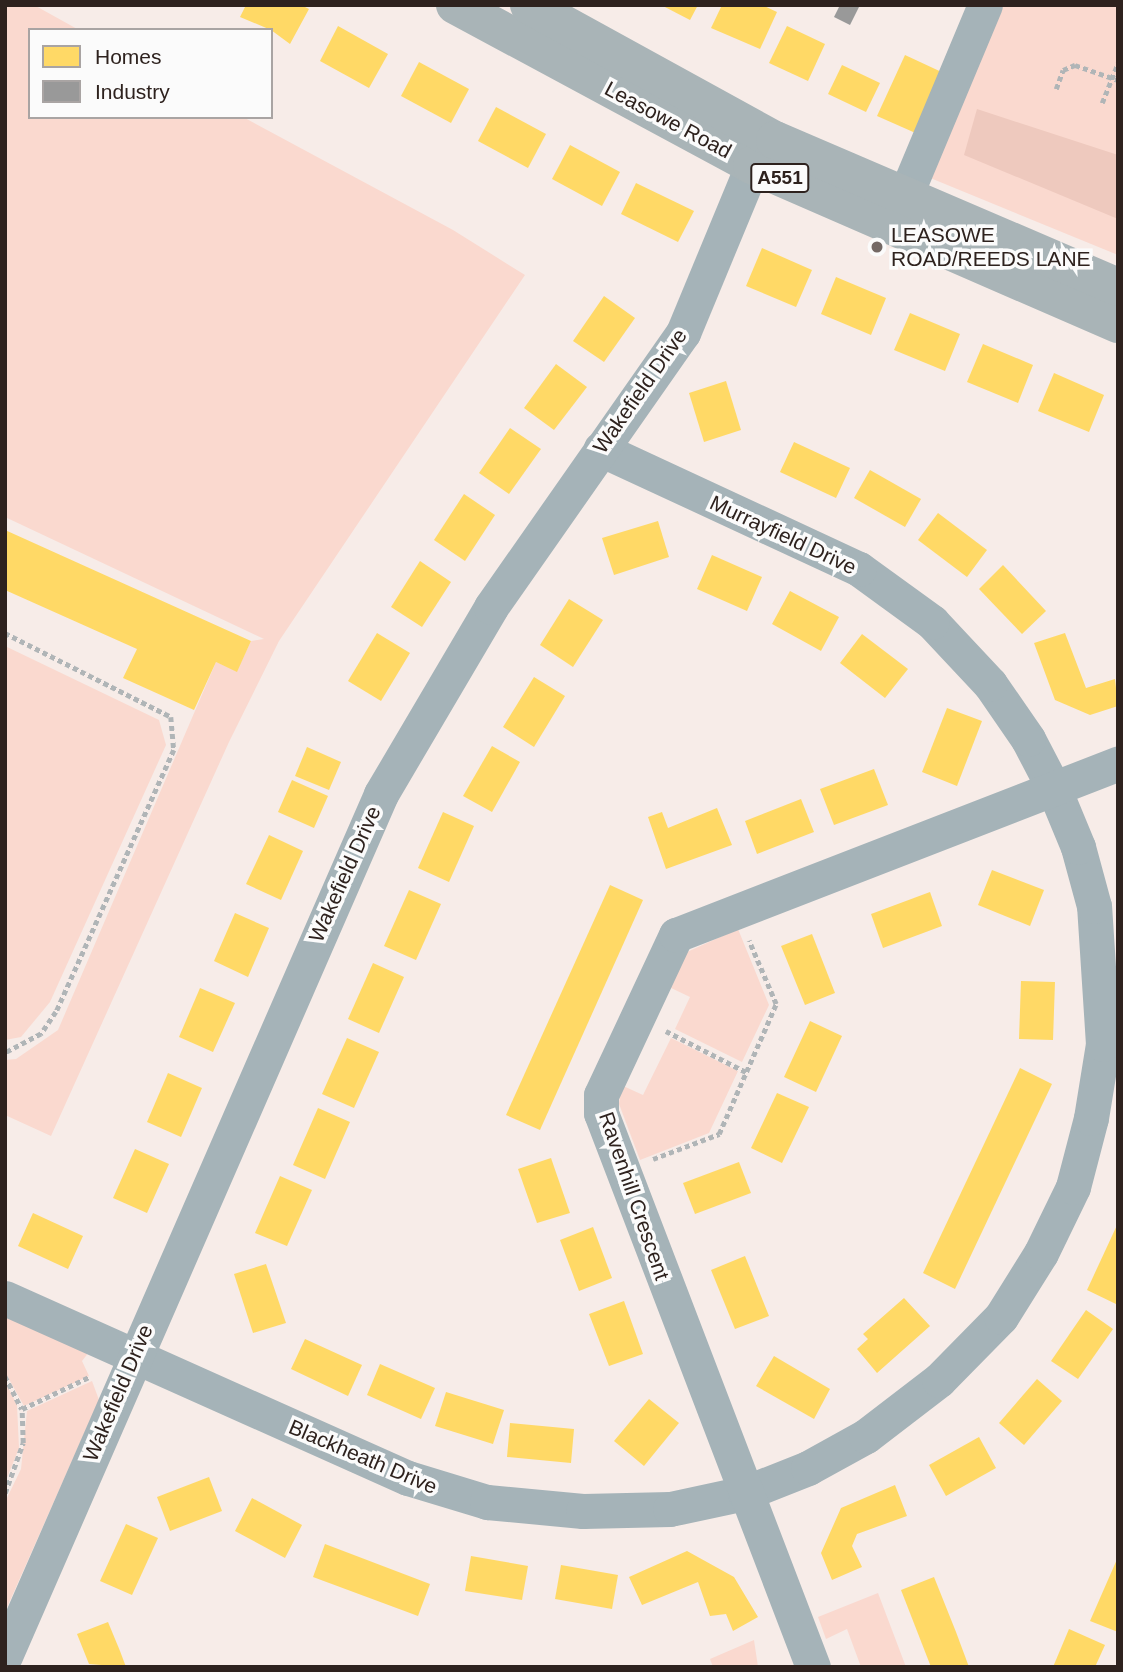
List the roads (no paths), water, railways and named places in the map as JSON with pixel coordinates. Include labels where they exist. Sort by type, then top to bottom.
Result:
[{"type":"main road","name":"Leasowe Road","points":[[455,5],[759,150],[898,212],[1118,324]]},
{"type":"main road","name":"Leasowe Road","points":[[529,5],[759,150]]},
{"type":"main road","name":"Leasowe Road","points":[[898,212],[1118,286]]},
{"type":"street","points":[[898,212],[985,5]]},
{"type":"street","name":"Wakefield Drive","points":[[5,1656],[381,794],[491,607],[683,333],[759,150]]},
{"type":"street","name":"Murrayfield Drive","points":[[600,449],[859,569],[932,622],[990,684],[1028,740],[1054,789],[1078,847],[1094,906],[1103,1044],[1091,1118],[1073,1186],[1041,1253],[1001,1317],[939,1380],[866,1436],[808,1468],[745,1493]]},
{"type":"street","name":"Ravenhill Crescent","points":[[813,1667],[601,1113],[601,1095],[676,935],[1118,764]]},
{"type":"street","name":"Blackheath Drive","points":[[5,1298],[408,1478],[487,1502],[627,1512],[670,1508],[745,1493]]},
{"type":"place","name":"LEASOWE ROAD/REEDS LANE","points":[[877,247]]}]
